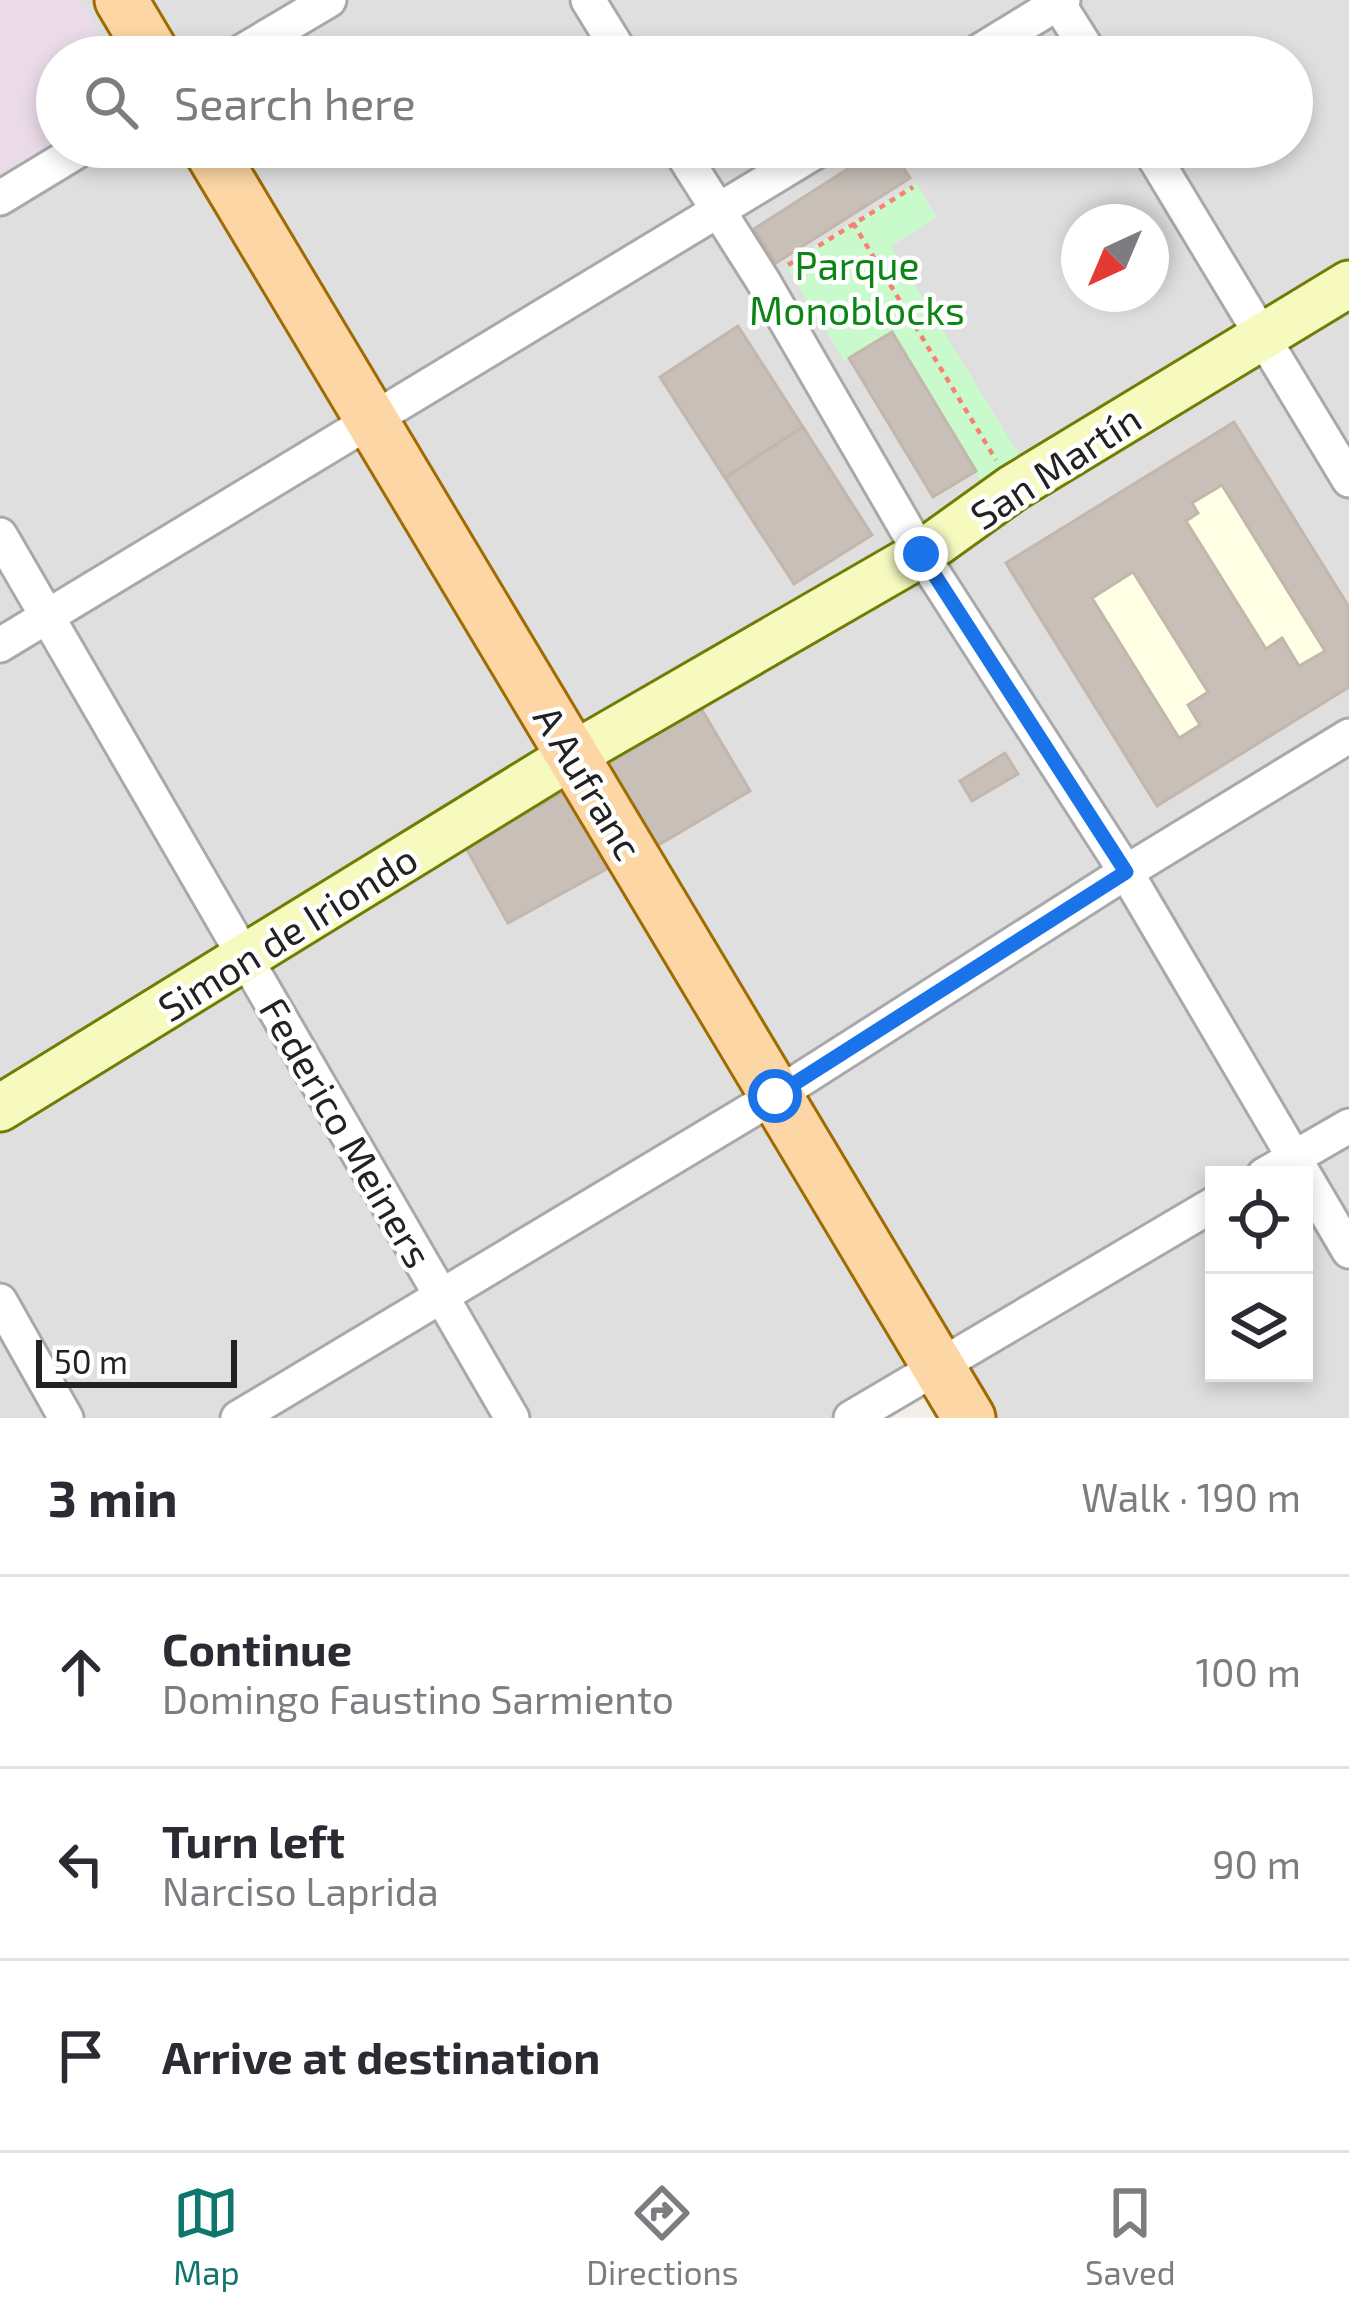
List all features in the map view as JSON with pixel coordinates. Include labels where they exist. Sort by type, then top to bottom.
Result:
[{"type":"main road","points":[[122,0],[143,36]]},
{"type":"main road","name":"A Aufranc","points":[[221,168],[969,1418]]},
{"type":"main road","name":"San Martín","points":[[573,754],[921,554],[1013,488],[1349,284]]},
{"type":"main road","name":"Simon de Iriondo","points":[[0,1108],[573,754]]},
{"type":"street","points":[[268,36],[329,0]]},
{"type":"street","points":[[588,0],[610,36]]},
{"type":"street","points":[[1003,36],[1059,1],[1080,36]]},
{"type":"street","points":[[0,198],[49,168]]},
{"type":"street","points":[[691,168],[763,280],[921,554],[1126,872],[1349,1251]]},
{"type":"street","points":[[0,645],[789,168]]},
{"type":"street","points":[[1161,168],[1349,480]]},
{"type":"street","name":"Federico Meiners","points":[[0,536],[512,1418]]},
{"type":"street","points":[[238,1418],[775,1096],[1349,736]]},
{"type":"street","points":[[1280,1166],[1349,1126]]},
{"type":"street","points":[[851,1418],[1205,1209]]},
{"type":"street","points":[[0,1301],[66,1418]]},
{"type":"path","points":[[763,280],[913,187]]},
{"type":"path","points":[[853,224],[1013,488]]},
{"type":"shaded area","points":[[0,0],[1349,0],[1349,1418],[969,1418],[938,1366],[851,1418],[0,1418]]},
{"type":"shaded area","points":[[0,0],[80,0],[101,36],[36,36],[36,158],[0,179]]},
{"type":"shaded area","points":[[1234,422],[1349,687],[1157,806],[1006,563]]},
{"type":"green space","name":"Parque Monoblocks","points":[[916,183],[937,217],[891,246],[1020,456],[981,481],[892,333],[844,361],[785,264]]},
{"type":"building","points":[[849,168],[904,168],[910,178],[776,263],[754,229]]},
{"type":"building","points":[[738,326],[803,427],[725,478],[660,377]]},
{"type":"building","points":[[892,332],[976,471],[933,497],[849,358]]},
{"type":"building","points":[[1234,422],[1349,607],[1349,687],[1157,806],[1006,563]],"holes":[[[1222,485],[1325,651],[1299,666],[1282,638],[1266,649],[1186,521],[1198,513],[1192,503]],[[1133,572],[1208,692],[1188,705],[1200,725],[1179,738],[1092,598]]]},
{"type":"building","points":[[803,427],[872,535],[794,584],[725,478]]},
{"type":"building","points":[[699,705],[750,791],[655,847],[604,762]]},
{"type":"building","points":[[1005,753],[1018,774],[972,801],[960,781]]},
{"type":"building","points":[[570,789],[612,866],[508,923],[465,846]]},
{"type":"route","points":[[775,1096],[1126,872],[921,554]]}]
